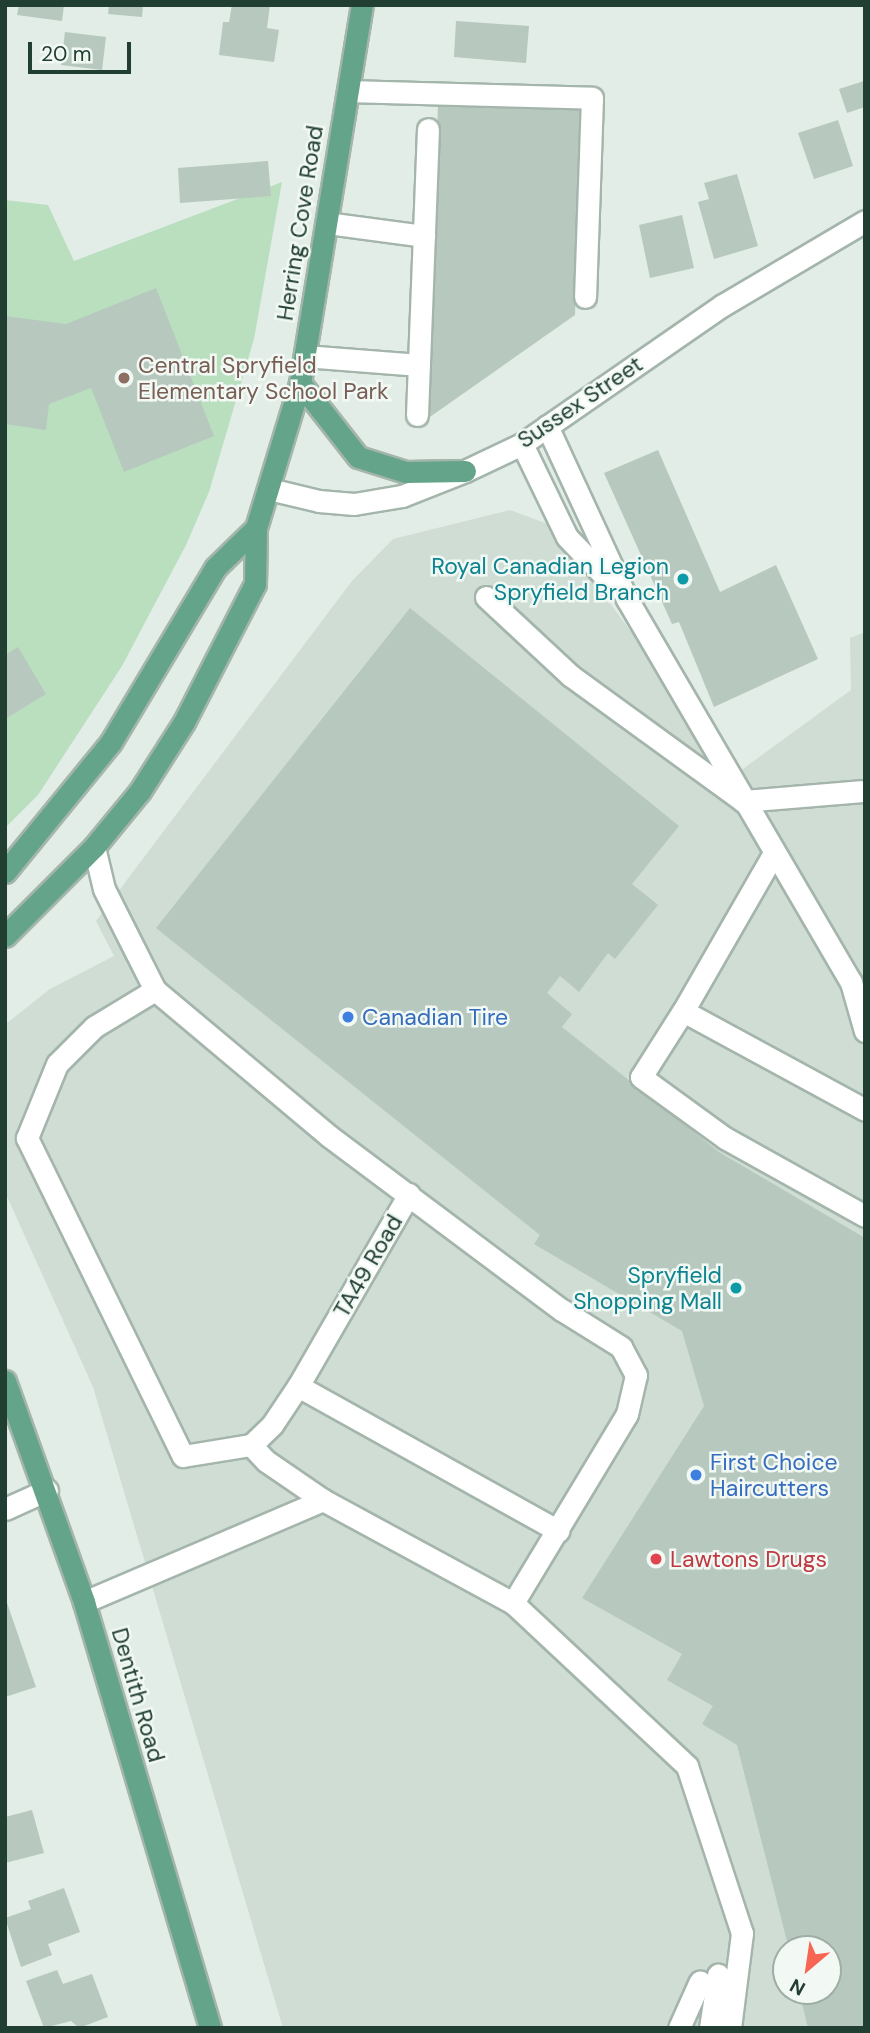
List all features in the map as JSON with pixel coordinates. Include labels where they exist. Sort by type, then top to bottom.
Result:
[{"type":"main road","name":"Herring Cove Road","points":[[5,936],[94,848],[147,779],[226,647],[255,584],[256,528],[300,383],[362,5]]},
{"type":"main road","points":[[300,383],[358,457],[406,471],[465,471]]},
{"type":"main road","name":"Herring Cove Road","points":[[5,872],[111,742],[215,568],[256,528]]},
{"type":"main road","name":"Dentith Road","points":[[5,1381],[47,1490],[84,1602],[210,2028]]},
{"type":"street","points":[[348,91],[592,98],[585,297]]},
{"type":"street","points":[[417,415],[428,129]]},
{"type":"street","name":"Sussex Street","points":[[269,489],[319,501],[354,504],[402,495],[465,471],[522,444],[723,305],[865,221]]},
{"type":"street","points":[[327,223],[424,236]]},
{"type":"street","points":[[305,356],[419,365]]},
{"type":"street","points":[[547,426],[627,599],[850,982],[865,1031]]},
{"type":"street","points":[[522,444],[567,537],[627,599]]},
{"type":"street","points":[[486,597],[571,676],[744,801],[862,791]]},
{"type":"street","name":"TA49 Road","points":[[94,848],[104,888],[155,990],[328,1136],[409,1195],[298,1386],[251,1445]]},
{"type":"street","points":[[774,853],[683,1011],[640,1077],[725,1138],[865,1216]]},
{"type":"street","points":[[155,990],[94,1027],[57,1064],[27,1138],[183,1456],[251,1445],[266,1461],[323,1500],[513,1603],[687,1766],[742,1933],[719,1975],[679,2028]]},
{"type":"street","points":[[683,1011],[865,1110]]},
{"type":"street","points":[[409,1195],[562,1310],[621,1347],[636,1375],[626,1414],[513,1603]]},
{"type":"street","points":[[298,1386],[558,1531]]},
{"type":"street","points":[[5,1509],[47,1490]]},
{"type":"street","points":[[84,1602],[323,1500]]},
{"type":"street","points":[[710,2028],[719,1975]]},
{"type":"street","points":[[719,1975],[730,2028]]},
{"type":"shaded area","name":"Spryfield Shopping Mall","points":[[510,510],[553,526],[736,774],[851,690],[850,638],[865,632],[865,2028],[283,2028],[93,1387],[5,1192],[7,1023],[50,989],[114,956],[96,921],[352,581],[393,539]]},
{"type":"green space","name":"Central Spryfield Elementary School Park","points":[[282,182],[254,339],[209,492],[186,545],[122,666],[38,795],[5,828],[5,200],[48,205],[74,261]]},
{"type":"building","points":[[19,5],[64,5],[62,21],[17,15]]},
{"type":"building","points":[[109,5],[143,5],[142,17],[108,14]]},
{"type":"building","points":[[232,5],[270,5],[267,28],[279,30],[274,62],[219,55],[223,22],[229,22]]},
{"type":"building","points":[[456,21],[529,26],[526,63],[454,57]]},
{"type":"building","points":[[65,32],[106,37],[102,70],[61,65]]},
{"type":"building","points":[[864,81],[865,107],[847,113],[839,89]]},
{"type":"building","points":[[438,105],[582,110],[575,315],[427,419]]},
{"type":"building","points":[[838,120],[853,166],[814,179],[798,133]]},
{"type":"building","points":[[268,161],[271,196],[180,203],[178,168]]},
{"type":"building","points":[[737,174],[758,246],[714,259],[698,202],[709,199],[704,183]]},
{"type":"building","points":[[682,215],[694,268],[650,278],[639,225]]},
{"type":"building","points":[[156,288],[214,436],[124,472],[91,388],[49,404],[46,430],[5,424],[5,316],[66,324]]},
{"type":"building","name":"Royal Canadian Legion Spryfield Branch","points":[[658,450],[720,592],[776,565],[818,659],[714,707],[679,622],[672,624],[604,473]]},
{"type":"building","name":"Spryfield Shopping Mall","points":[[410,608],[679,826],[632,884],[658,905],[615,959],[608,953],[579,992],[560,976],[547,993],[572,1014],[562,1027],[719,1152],[865,1238],[865,2027],[808,2028],[802,2005],[842,2005],[842,1935],[785,1935],[737,1745],[702,1724],[713,1706],[667,1680],[682,1654],[582,1598],[704,1406],[682,1331],[534,1244],[540,1235],[156,928]]},
{"type":"building","points":[[18,647],[46,694],[5,719],[5,655]]},
{"type":"building","points":[[5,1597],[36,1687],[5,1697]]},
{"type":"building","points":[[32,1810],[44,1853],[5,1863],[5,1817]]},
{"type":"building","points":[[64,1888],[80,1932],[48,1944],[52,1955],[21,1967],[5,1918],[31,1909],[28,1901]]},
{"type":"building","points":[[57,1970],[63,1984],[92,1974],[108,2017],[79,2028],[71,2021],[44,2028],[26,1981]]},
{"type":"place","name":"Central Spryfield Elementary School Park","points":[[124,378]]},
{"type":"place","name":"Royal Canadian Legion Spryfield Branch","points":[[683,579]]},
{"type":"place","name":"Canadian Tire","points":[[348,1017]]},
{"type":"place","name":"Spryfield Shopping Mall","points":[[736,1288]]},
{"type":"place","name":"First Choice Haircutters","points":[[696,1475]]},
{"type":"place","name":"Lawtons Drugs","points":[[656,1559]]}]
